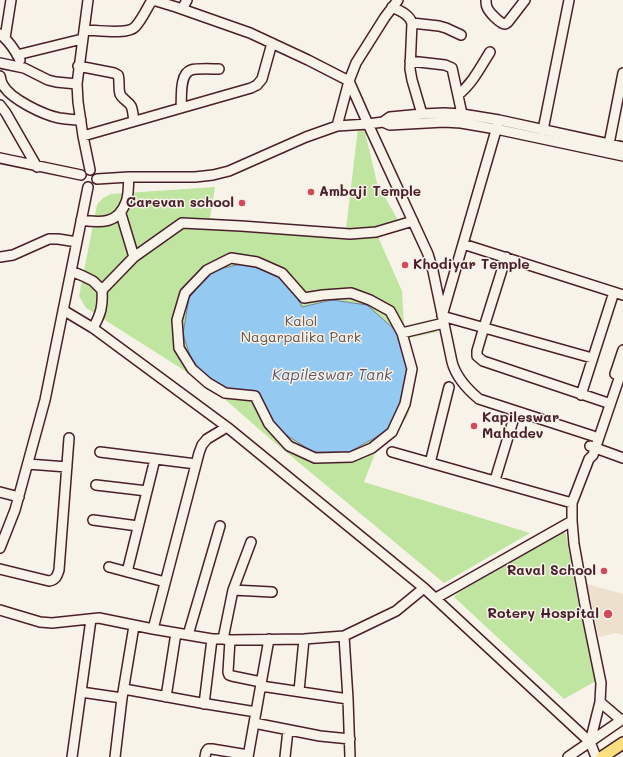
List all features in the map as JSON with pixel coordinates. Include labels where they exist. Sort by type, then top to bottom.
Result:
[{"type":"main road","points":[[602,757],[623,743]]},
{"type":"street","points":[[11,0],[2,36],[11,45],[24,68]]},
{"type":"street","points":[[88,0],[78,66],[77,84],[83,136],[90,170]]},
{"type":"street","points":[[17,54],[83,34],[130,30],[135,28],[152,0],[171,3],[182,9],[250,33],[349,81],[428,254],[454,370],[459,378],[479,399],[593,436]]},
{"type":"street","points":[[182,9],[187,0]]},
{"type":"street","points":[[486,0],[489,11],[500,22],[505,24],[525,0]]},
{"type":"street","points":[[543,130],[570,0]]},
{"type":"street","points":[[337,126],[349,81],[356,63],[395,3],[411,19],[412,23],[410,69],[422,114]]},
{"type":"street","points":[[412,23],[439,26],[461,35]]},
{"type":"street","points":[[83,136],[251,88],[257,85],[262,79],[272,43]]},
{"type":"street","points":[[458,95],[472,82],[490,52]]},
{"type":"street","points":[[410,61],[446,65],[452,68],[462,114]]},
{"type":"street","points":[[0,63],[24,68],[48,80],[77,84]]},
{"type":"street","points":[[78,66],[118,75],[121,96],[130,105],[134,121]]},
{"type":"street","points":[[181,108],[182,81],[186,72],[191,70],[219,69]]},
{"type":"street","points":[[609,144],[623,73]]},
{"type":"street","points":[[0,76],[3,85],[16,99],[50,116],[81,120]]},
{"type":"street","points":[[0,105],[37,166]]},
{"type":"street","points":[[97,179],[129,177],[195,177],[213,175],[229,171],[306,137],[337,126],[383,122],[390,117],[444,113],[462,114],[623,156]]},
{"type":"street","points":[[383,122],[390,125],[449,122],[497,124],[543,130],[623,147]]},
{"type":"street","points":[[443,319],[497,124]]},
{"type":"street","points":[[0,158],[81,175]]},
{"type":"street","points":[[86,170],[94,171],[97,179],[95,185],[92,187],[84,186],[80,179],[81,175],[86,170]]},
{"type":"street","points":[[81,220],[95,222],[110,220],[120,214],[126,201],[129,177]]},
{"type":"street","points":[[0,548],[19,497],[45,400],[88,187]]},
{"type":"street","points":[[120,214],[134,257]]},
{"type":"street","points":[[102,290],[134,257],[182,223],[350,234],[376,232],[413,221]]},
{"type":"street","points":[[0,257],[13,255],[49,240],[58,239],[77,242]]},
{"type":"street","points":[[463,244],[618,293],[592,358],[581,395]]},
{"type":"street","points":[[506,257],[484,327],[477,356],[483,361],[581,395],[623,398]]},
{"type":"street","points":[[231,258],[257,262],[282,273],[304,298],[323,294],[351,293],[370,300],[390,311],[402,333],[412,369],[405,404],[392,432],[372,448],[351,457],[315,458],[289,446],[269,424],[255,396],[225,393],[208,384],[192,369],[179,348],[176,320],[184,294],[207,270],[231,258]]},
{"type":"street","points":[[71,271],[93,281],[102,290],[103,301],[100,316],[93,328]]},
{"type":"street","points":[[63,310],[93,328],[227,427],[436,598],[590,742],[596,757]]},
{"type":"street","points":[[402,333],[443,319],[484,327],[592,358]]},
{"type":"street","points":[[592,447],[623,350]]},
{"type":"street","points":[[590,742],[600,702],[601,684],[574,544],[572,503],[589,458],[593,455],[593,436],[623,367]]},
{"type":"street","points":[[430,463],[449,387]]},
{"type":"street","points":[[495,480],[516,411]]},
{"type":"street","points":[[153,630],[200,449],[207,439],[227,427]]},
{"type":"street","points":[[0,569],[49,581],[54,580],[58,576],[69,438]]},
{"type":"street","points":[[592,447],[623,458]]},
{"type":"street","points":[[100,452],[196,464]]},
{"type":"street","points":[[392,452],[572,503]]},
{"type":"street","points":[[127,572],[155,459]]},
{"type":"street","points":[[28,464],[67,467]]},
{"type":"street","points":[[96,485],[147,491]]},
{"type":"street","points":[[0,492],[19,497]]},
{"type":"street","points":[[93,520],[138,526]]},
{"type":"street","points":[[436,598],[572,521]]},
{"type":"street","points":[[188,635],[220,526]]},
{"type":"street","points":[[250,542],[233,590],[227,640],[228,672],[232,676],[261,684],[348,699]]},
{"type":"street","points":[[109,567],[165,582]]},
{"type":"street","points":[[0,610],[40,622],[52,623],[99,618],[153,630],[212,639],[304,639],[344,636],[396,611],[424,588]]},
{"type":"street","points":[[233,590],[272,592]]},
{"type":"street","points":[[72,757],[90,619]]},
{"type":"street","points":[[115,757],[123,693],[134,626]]},
{"type":"street","points":[[166,697],[176,633]]},
{"type":"street","points":[[344,636],[350,757]]},
{"type":"street","points":[[204,704],[212,639]]},
{"type":"street","points":[[205,757],[208,749],[248,756],[270,639]]},
{"type":"street","points":[[299,691],[304,639]]},
{"type":"street","points":[[81,692],[123,693],[166,697],[256,712]]},
{"type":"street","points":[[568,757],[622,719],[600,702]]},
{"type":"street","points":[[254,723],[320,736],[350,739]]},
{"type":"street","points":[[285,757],[288,730]]},
{"type":"shaded area","name":"Rotery Hospital","points":[[587,584],[623,594],[623,635],[615,633],[599,637]]},
{"type":"green space","name":"Kalol Nagarpalika Park","points":[[358,128],[365,132],[377,183],[403,229],[378,237],[402,291],[404,326],[434,319],[437,332],[405,339],[414,367],[414,391],[408,415],[394,437],[377,448],[364,482],[530,533],[444,583],[268,437],[212,388],[86,308],[79,296],[97,205],[103,198],[111,194],[215,187],[210,218],[271,225],[346,229]]},
{"type":"green space","points":[[565,530],[580,612],[596,681],[564,699],[454,597],[458,593]]},
{"type":"water","name":"Kapileswar Tank","points":[[242,264],[274,272],[294,292],[302,307],[332,300],[367,305],[395,330],[408,358],[402,401],[387,431],[349,452],[313,452],[274,427],[259,392],[222,389],[193,365],[183,334],[189,298],[212,271]]},
{"type":"place","name":"Ambaji Temple","points":[[311,192]]},
{"type":"place","name":"Carevan school","points":[[242,203]]},
{"type":"place","name":"Khodiyar Temple","points":[[405,265]]},
{"type":"place","name":"Kapileswar Mahadev","points":[[474,426]]},
{"type":"place","name":"Raval School","points":[[604,571]]},
{"type":"place","name":"Rotery Hospital","points":[[608,614]]}]
